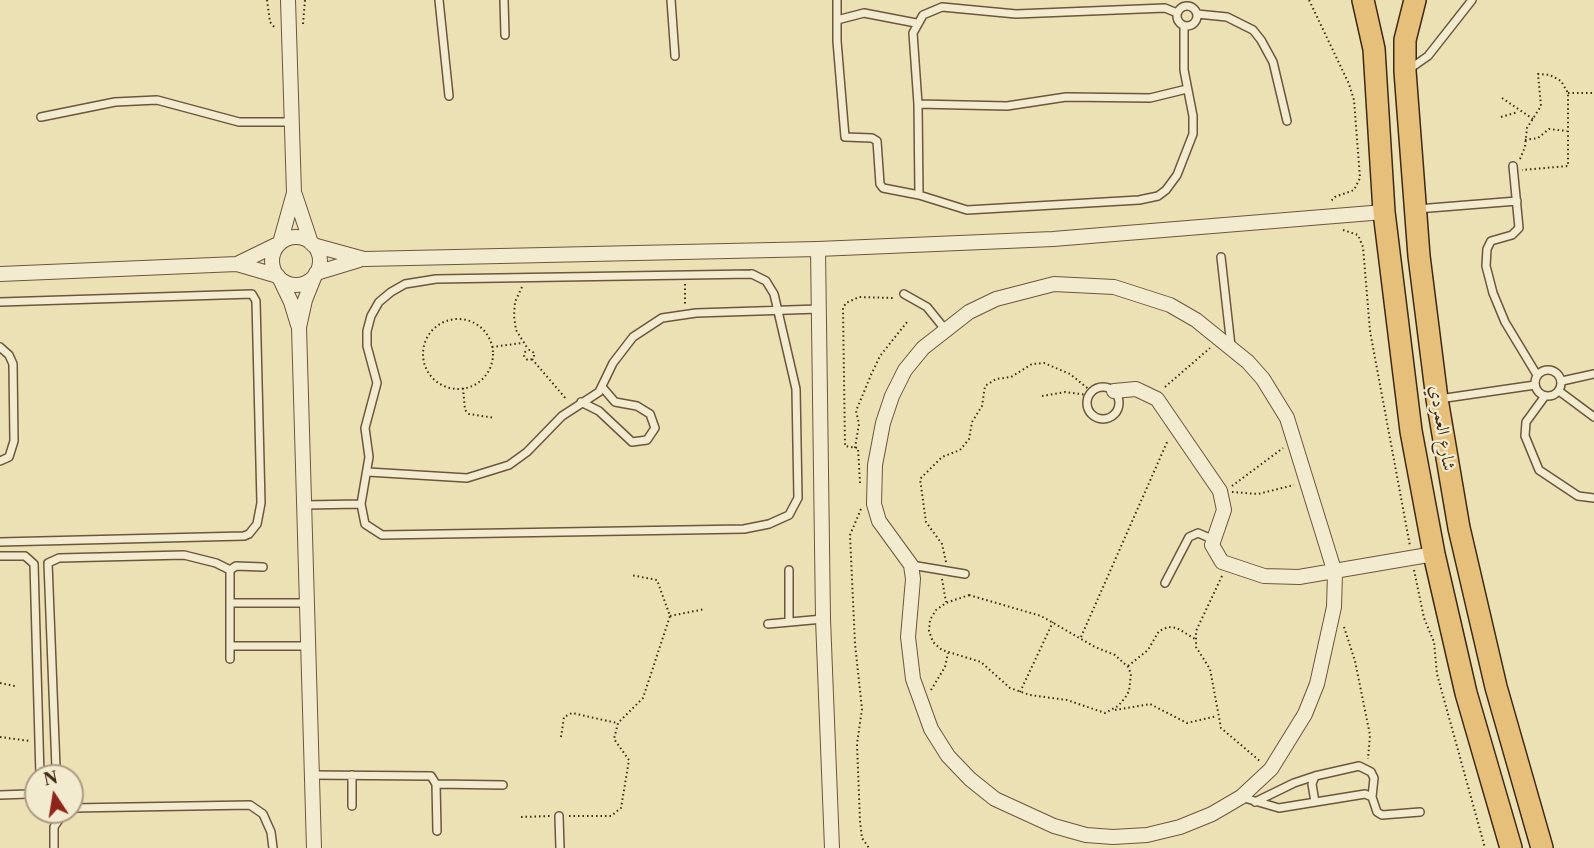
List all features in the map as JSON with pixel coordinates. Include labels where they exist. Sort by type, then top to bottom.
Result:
[{"type":"main road","name":"شارع العمردي","points":[[1363,0],[1374,49],[1384,212],[1411,431],[1434,554],[1466,693],[1511,848]]},
{"type":"main road","name":"شارع العمردي","points":[[1415,0],[1407,33],[1405,71],[1415,209],[1437,399],[1459,528],[1518,769],[1542,848]]},
{"type":"street","points":[[288,0],[294,193],[312,244],[319,256],[316,274],[304,300],[298,327]]},
{"type":"street","points":[[294,193],[272,260],[291,302],[298,327],[314,848]]},
{"type":"street","points":[[0,274],[237,264],[298,284],[316,274],[364,259],[818,249],[1053,239],[1384,212]]},
{"type":"street","points":[[237,264],[292,237],[364,259]]},
{"type":"street","points":[[818,249],[823,619],[832,848]]},
{"type":"street","points":[[1084,284],[1114,287],[1143,294],[1196,320],[1226,342],[1255,371],[1276,398],[1295,440],[1335,573],[1334,607],[1317,684],[1289,742],[1248,799],[1180,827],[1147,835],[1113,837],[1086,835],[1024,813],[995,799],[970,779],[948,756],[931,729],[913,679],[908,637],[914,579],[911,565],[879,520],[874,504],[878,444],[892,396],[905,370],[922,348],[944,328],[996,299],[1044,286],[1084,284]]},
{"type":"street","points":[[1114,391],[1136,389],[1153,396],[1220,490],[1224,500],[1222,520],[1212,538],[1217,558],[1231,566],[1247,572],[1282,577],[1335,573],[1434,554]]},
{"type":"lane","points":[[439,0],[449,96]]},
{"type":"lane","points":[[504,0],[505,35]]},
{"type":"lane","points":[[671,0],[675,57]]},
{"type":"lane","points":[[837,0],[844,135],[848,139],[872,138],[877,141],[880,184],[883,188],[919,195],[950,207],[984,211],[1139,200],[1158,196],[1172,183],[1193,134],[1193,116],[1186,89],[1184,26],[1178,21],[1177,13],[1185,3],[1197,14],[1195,22],[1184,26]]},
{"type":"lane","points":[[1405,71],[1428,56],[1472,0]]},
{"type":"lane","points":[[919,195],[918,104],[913,33],[916,23],[932,9],[942,7],[1016,14],[1165,8],[1177,13]]},
{"type":"lane","points":[[837,20],[864,13],[916,23]]},
{"type":"lane","points":[[1197,14],[1212,14],[1234,19],[1253,30],[1273,62],[1287,121]]},
{"type":"lane","points":[[918,104],[999,106],[1066,97],[1150,98],[1186,89]]},
{"type":"lane","points":[[41,117],[115,102],[157,100],[239,122],[292,122]]},
{"type":"lane","points":[[1513,168],[1519,228],[1512,235],[1491,241],[1487,249],[1486,266],[1493,293],[1505,322],[1537,375]]},
{"type":"lane","points":[[1415,209],[1516,201]]},
{"type":"lane","points":[[1221,256],[1226,342]]},
{"type":"lane","points":[[752,274],[759,276],[771,287],[797,398],[798,498],[795,507],[781,520],[744,529],[382,535],[365,524],[361,504],[368,472],[369,451],[365,428],[376,384],[367,346],[367,331],[371,316],[379,302],[405,284],[421,280],[685,275],[752,274]]},
{"type":"lane","points":[[0,302],[252,294],[256,301],[261,503],[257,524],[244,536],[0,542]]},
{"type":"lane","points":[[902,295],[927,307],[944,328]]},
{"type":"lane","points":[[368,472],[467,478],[509,465],[527,452],[552,425],[603,388],[613,363],[633,337],[662,318],[686,313],[819,309]]},
{"type":"lane","points":[[0,347],[9,355],[13,364],[14,441],[9,457],[0,461]]},
{"type":"lane","points":[[1535,385],[1537,375],[1541,371],[1552,370],[1562,381]]},
{"type":"lane","points":[[1562,381],[1594,374]]},
{"type":"lane","points":[[1559,392],[1562,381]]},
{"type":"lane","points":[[1437,399],[1535,385]]},
{"type":"lane","points":[[1535,385],[1545,396]]},
{"type":"lane","points":[[1105,387],[1114,391],[1119,404],[1116,414],[1107,419],[1098,419],[1090,414],[1086,405],[1090,393],[1105,387]]},
{"type":"lane","points":[[581,402],[599,411],[632,442],[647,440],[655,428],[650,414],[637,406],[615,402],[603,388]]},
{"type":"lane","points":[[1559,392],[1545,396],[1526,422],[1525,436],[1539,470],[1578,496],[1594,498]]},
{"type":"lane","points":[[1559,392],[1594,417]]},
{"type":"lane","points":[[304,505],[361,504]]},
{"type":"lane","points":[[1165,583],[1189,537],[1198,533],[1212,538]]},
{"type":"lane","points":[[56,764],[48,563],[58,558],[184,555],[200,558],[230,570]]},
{"type":"lane","points":[[0,556],[26,556],[34,564],[40,764]]},
{"type":"lane","points":[[911,565],[965,574]]},
{"type":"lane","points":[[230,570],[236,566],[263,567]]},
{"type":"lane","points":[[230,570],[230,659]]},
{"type":"lane","points":[[789,570],[789,622]]},
{"type":"lane","points":[[230,603],[307,603]]},
{"type":"lane","points":[[768,624],[823,619]]},
{"type":"lane","points":[[230,646],[308,646]]},
{"type":"lane","points":[[1248,799],[1315,776],[1353,767],[1365,767],[1374,778],[1372,797],[1377,812],[1382,815],[1420,812]]},
{"type":"lane","points":[[312,775],[427,774],[436,784],[437,831]]},
{"type":"lane","points":[[352,775],[352,806]]},
{"type":"lane","points":[[1314,802],[1312,784],[1315,776]]},
{"type":"lane","points":[[436,784],[503,785]]},
{"type":"lane","points":[[0,795],[24,794]]},
{"type":"lane","points":[[1248,799],[1279,808],[1365,794],[1372,797]]},
{"type":"lane","points":[[84,808],[250,805],[263,814],[271,832],[273,848]]},
{"type":"lane","points":[[559,816],[560,848]]},
{"type":"lane","points":[[54,848],[56,824]]},
{"type":"path","points":[[1538,74],[1556,77],[1568,93],[1568,166],[1513,168],[1523,153],[1527,128],[1542,101],[1538,74]]},
{"type":"path","points":[[1568,93],[1594,93]]},
{"type":"path","points":[[1502,98],[1533,118]]},
{"type":"path","points":[[1501,117],[1519,111]]},
{"type":"path","points":[[1525,140],[1538,138],[1549,129],[1568,131]]},
{"type":"path","points":[[685,275],[686,313]]},
{"type":"path","points":[[529,277],[515,302],[516,330],[522,342],[534,354],[532,359]]},
{"type":"path","points":[[861,492],[858,448],[845,446],[843,308],[846,303],[859,297],[902,295]]},
{"type":"path","points":[[449,320],[465,320],[480,326],[492,347],[489,371],[478,383],[463,388],[439,383],[428,372],[423,357],[429,333],[449,320]]},
{"type":"path","points":[[855,448],[859,424],[856,411],[880,356],[907,322]]},
{"type":"path","points":[[492,347],[522,342]]},
{"type":"path","points":[[1153,396],[1226,342]]},
{"type":"path","points":[[528,350],[525,357],[532,359],[573,408]]},
{"type":"path","points":[[946,603],[941,589],[945,553],[942,544],[926,522],[920,479],[942,457],[960,450],[969,439],[972,422],[982,406],[985,386],[996,379],[1011,377],[1032,364],[1044,363],[1070,374],[1090,393]]},
{"type":"path","points":[[463,388],[465,410],[469,414],[495,418]]},
{"type":"path","points":[[1042,396],[1065,392],[1090,393]]},
{"type":"path","points":[[1081,637],[1175,424]]},
{"type":"path","points":[[1295,440],[1225,491],[1258,494],[1308,481]]},
{"type":"path","points":[[861,503],[850,535],[855,644],[862,709],[857,744],[860,821],[862,838],[869,848]]},
{"type":"path","points":[[1231,566],[1216,586],[1196,631],[1195,639],[1212,678],[1217,716],[1221,728],[1241,747],[1271,769]]},
{"type":"path","points":[[521,817],[611,816],[621,808],[628,760],[614,739],[618,723],[643,698],[670,616],[657,580],[630,575]]},
{"type":"path","points":[[1112,711],[1129,691],[1131,674],[1128,667],[1115,656],[1053,622],[1034,613],[969,595],[946,603],[936,610],[930,620],[929,631],[933,642],[948,653],[981,662],[1002,682],[1020,692],[1067,700],[1098,712],[1112,711],[1150,704],[1181,722],[1192,724],[1217,716]]},
{"type":"path","points":[[1334,607],[1350,643],[1370,735],[1369,755],[1365,767]]},
{"type":"path","points":[[670,616],[705,609]]},
{"type":"path","points":[[1020,692],[1053,622]]},
{"type":"path","points":[[1128,667],[1148,650],[1160,631],[1168,627],[1177,628],[1195,639]]},
{"type":"path","points":[[921,705],[945,667],[948,653]]},
{"type":"path","points":[[0,683],[15,686]]},
{"type":"path","points":[[561,736],[564,717],[572,713],[618,723]]},
{"type":"path","points":[[0,737],[39,742]]}]
